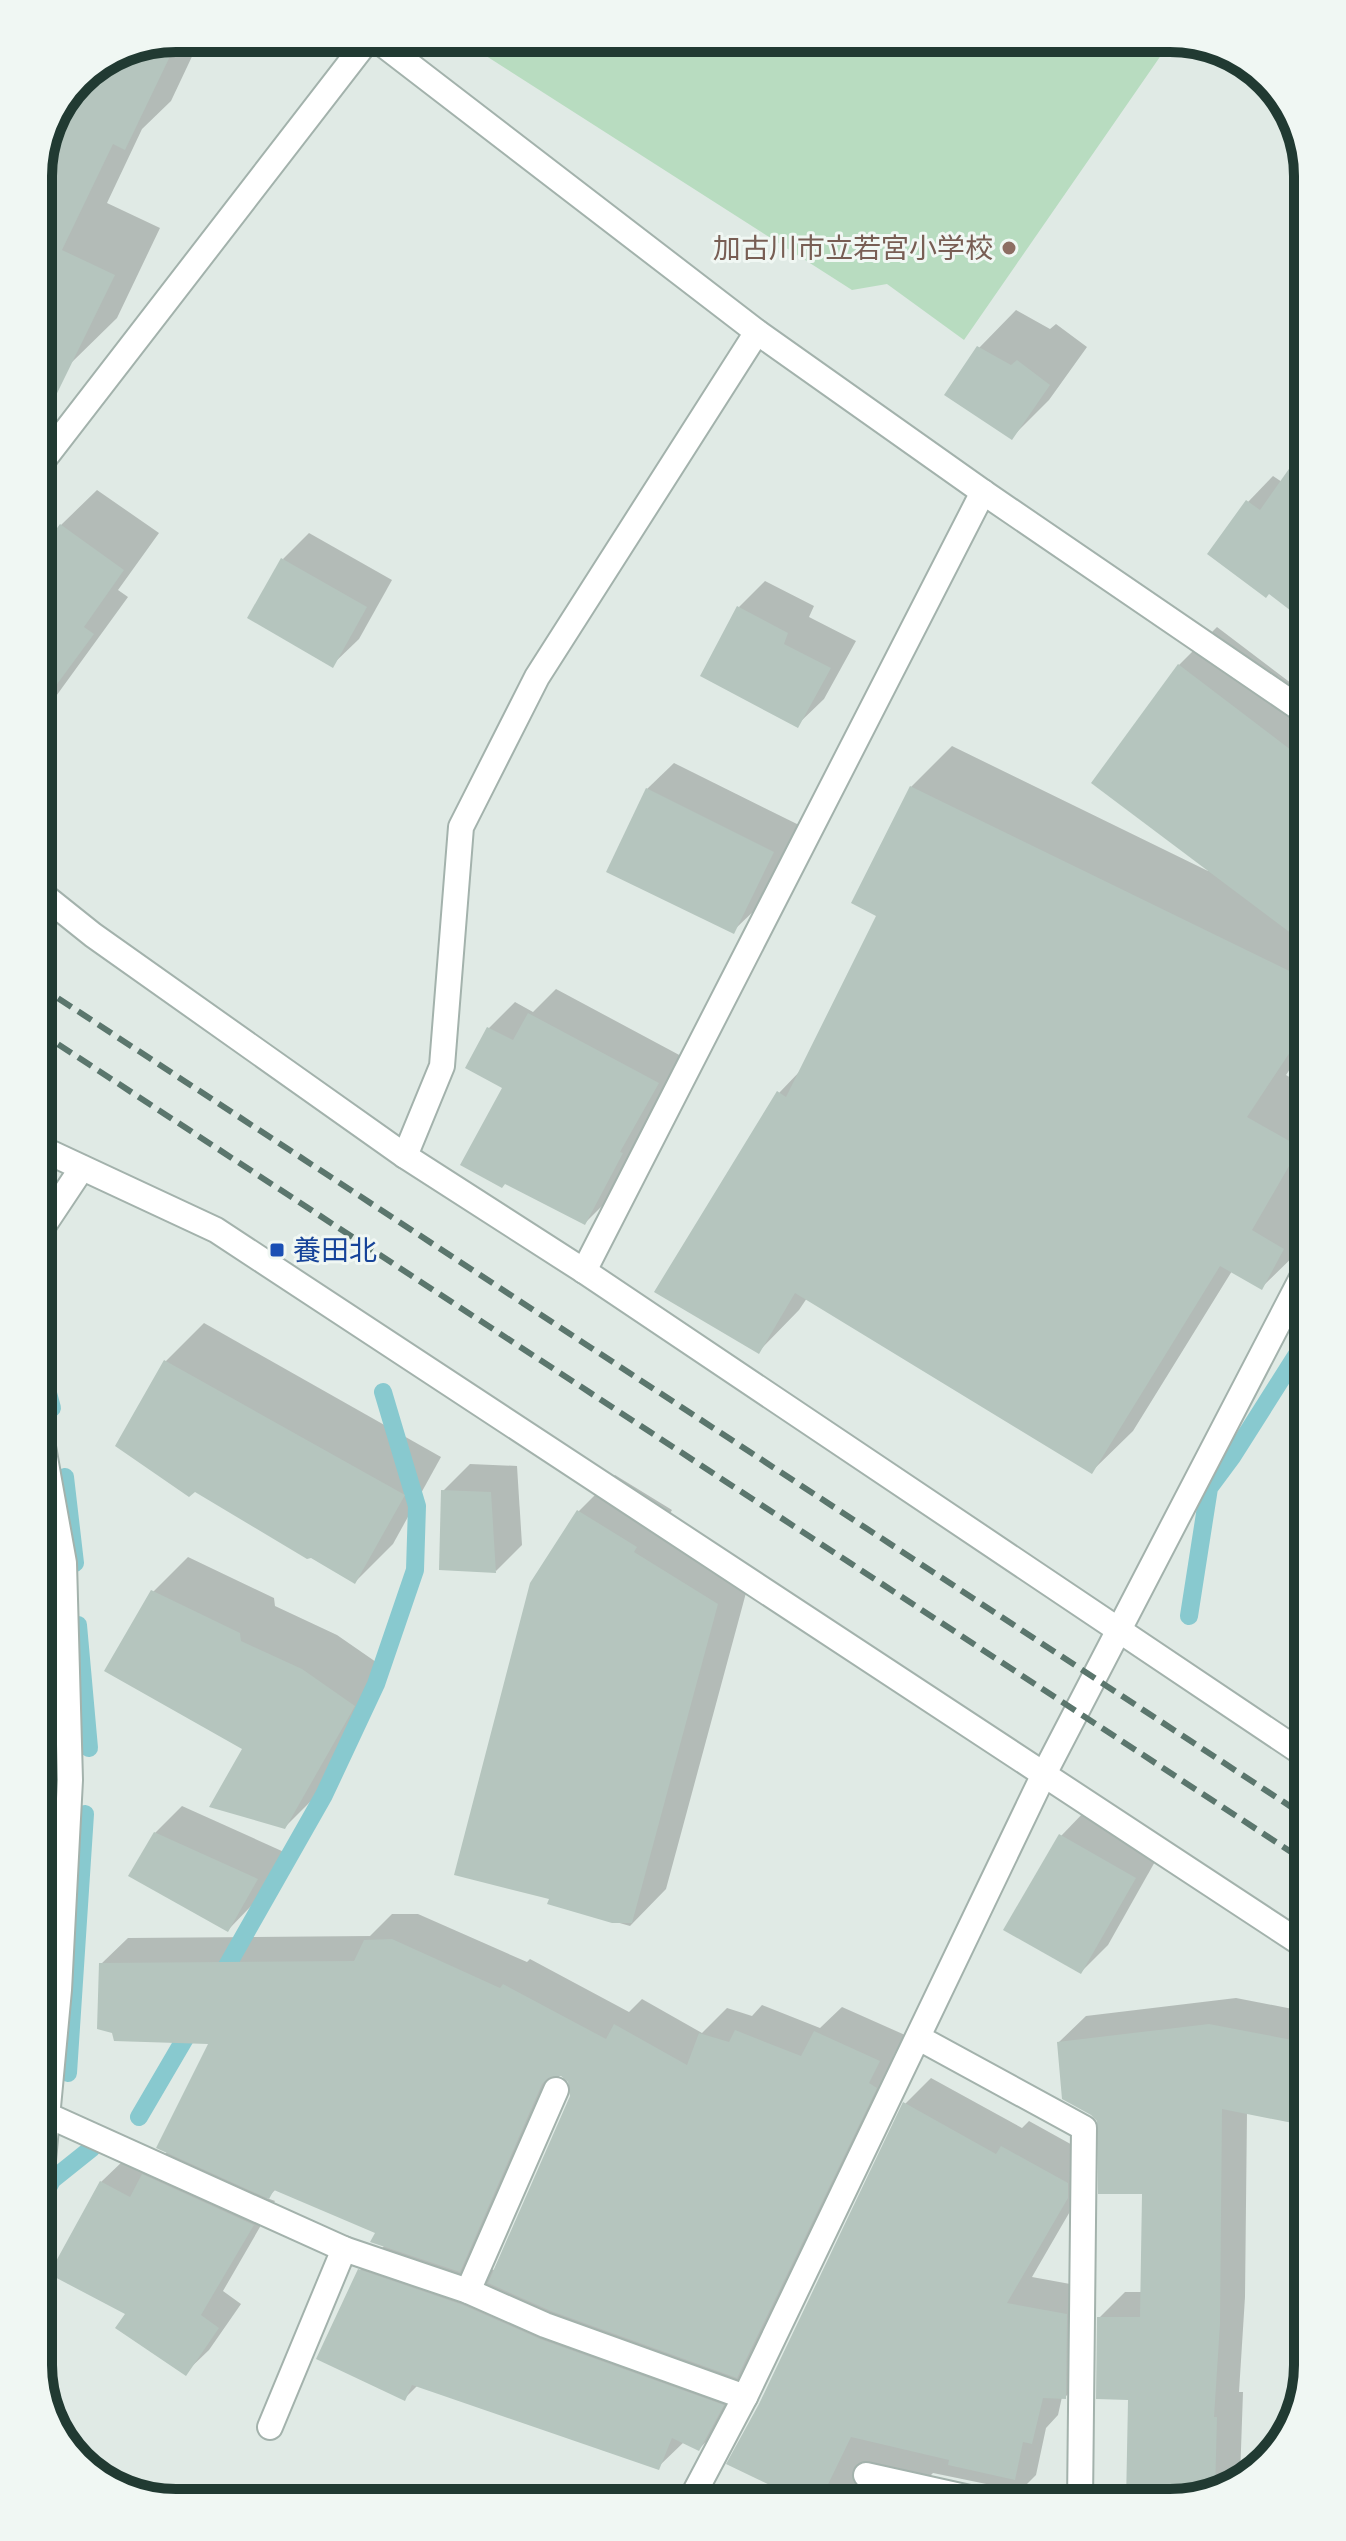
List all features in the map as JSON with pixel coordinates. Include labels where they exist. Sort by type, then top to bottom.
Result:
[{"type":"street","points":[[52,449],[358,52]]},
{"type":"street","points":[[393,52],[757,332],[983,492],[1294,704]]},
{"type":"street","points":[[405,1156],[442,1066],[461,827],[537,677],[757,332]]},
{"type":"street","points":[[584,1271],[983,492]]},
{"type":"street","points":[[52,902],[93,935],[405,1156],[584,1271],[1294,1748]]},
{"type":"street","points":[[52,1154],[216,1230],[1294,1939]]},
{"type":"street","points":[[52,1213],[82,1168]]},
{"type":"street","points":[[696,2489],[745,2397],[1044,1774],[1294,1293]]},
{"type":"street","points":[[52,1497],[64,1563],[70,1780],[52,2063]]},
{"type":"street","points":[[919,2038],[1084,2128],[1080,2489]]},
{"type":"street","points":[[468,2291],[556,2090]]},
{"type":"street","points":[[52,2117],[344,2249],[468,2291],[545,2325],[745,2397]]},
{"type":"street","points":[[270,2427],[344,2249]]},
{"type":"street","points":[[866,2475],[929,2489]]},
{"type":"green space","points":[[480,52],[1163,52],[964,340],[887,284],[852,290]]},
{"type":"building","points":[[172,52],[125,150],[113,144],[62,250],[115,275],[52,403],[52,168],[56,144],[65,121],[94,83],[136,59]]},
{"type":"building","points":[[977,346],[1011,365],[1017,360],[1050,385],[1012,440],[944,395]]},
{"type":"building","points":[[1294,462],[1294,613],[1269,594],[1266,598],[1207,554],[1246,500],[1260,510]]},
{"type":"building","points":[[60,524],[124,570],[84,627],[94,634],[52,691],[52,535]]},
{"type":"building","points":[[281,558],[367,607],[333,668],[247,618]]},
{"type":"building","points":[[737,606],[788,633],[784,644],[831,668],[798,728],[700,676]]},
{"type":"building","points":[[1178,664],[1294,752],[1294,935],[1091,783]]},
{"type":"building","points":[[910,786],[1294,973],[1294,1046],[1247,1117],[1294,1144],[1294,1157],[1252,1230],[1284,1249],[1262,1290],[1220,1266],[1092,1474],[795,1293],[759,1354],[654,1292],[777,1091],[786,1097],[876,916],[851,903]]},
{"type":"building","points":[[646,788],[774,852],[734,934],[606,872]]},
{"type":"building","points":[[528,1013],[659,1083],[620,1152],[623,1153],[585,1225],[505,1184],[502,1188],[460,1165],[502,1088],[465,1068],[487,1027],[513,1040]]},
{"type":"building","points":[[164,1360],[405,1495],[355,1584],[195,1492],[189,1497],[115,1446]]},
{"type":"building","points":[[441,1490],[491,1492],[496,1573],[439,1570]]},
{"type":"building","points":[[577,1510],[637,1547],[634,1552],[718,1604],[632,1923],[612,1923],[547,1904],[549,1899],[454,1875],[530,1583]]},
{"type":"building","points":[[151,1590],[240,1633],[241,1641],[302,1669],[355,1706],[285,1829],[209,1807],[242,1749],[104,1671]]},
{"type":"building","points":[[154,1832],[258,1879],[228,1932],[128,1876]]},
{"type":"building","points":[[1059,1834],[1136,1878],[1081,1974],[1003,1930]]},
{"type":"building","points":[[392,1939],[500,1988],[503,1984],[606,2039],[614,2024],[687,2065],[699,2033],[729,2042],[735,2030],[801,2056],[814,2031],[880,2061],[869,2083],[877,2088],[737,2378],[551,2311],[488,2283],[570,2096],[568,2082],[561,2076],[548,2078],[542,2084],[460,2272],[370,2242],[375,2233],[274,2190],[269,2199],[156,2148],[208,2044],[114,2041],[112,2033],[97,2029],[99,1963],[354,1961],[364,1940]]},
{"type":"building","points":[[1209,2024],[1294,2040],[1294,2123],[1222,2109],[1220,2324],[1214,2417],[1217,2417],[1215,2481],[1194,2487],[1126,2489],[1128,2400],[1096,2399],[1097,2317],[1140,2317],[1142,2194],[1098,2194],[1097,2121],[1062,2099],[1057,2042]]},
{"type":"building","points":[[903,2102],[996,2154],[1001,2146],[1068,2183],[1068,2198],[1007,2303],[1067,2314],[1066,2399],[1043,2398],[1032,2444],[1023,2442],[1015,2480],[948,2465],[949,2460],[851,2437],[826,2489],[778,2489],[726,2464],[759,2404]]},
{"type":"building","points":[[142,2174],[254,2225],[201,2315],[219,2328],[186,2376],[115,2328],[125,2314],[52,2276],[52,2269],[100,2181],[130,2197]]},
{"type":"building","points":[[358,2269],[463,2305],[540,2339],[724,2405],[699,2451],[672,2438],[659,2470],[412,2385],[405,2401],[316,2359]]},
{"type":"waterway","points":[[1189,1616],[1209,1488],[1294,1359]]},
{"type":"waterway","points":[[219,1980],[324,1795],[376,1684],[415,1570],[417,1506],[383,1392]]},
{"type":"waterway","points":[[65,1477],[75,1563]]},
{"type":"waterway","points":[[78,1625],[89,1748]]},
{"type":"waterway","points":[[68,2073],[85,1814]]},
{"type":"waterway","points":[[139,2117],[194,2023]]},
{"type":"waterway","points":[[52,2180],[92,2148]]},
{"type":"railway","points":[[52,994],[1294,1809]]},
{"type":"railway","points":[[52,1040],[1294,1854]]},
{"type":"place","name":"加古川市立若宮小学校","points":[[1009,248]]},
{"type":"place","name":"養田北","points":[[277,1250]]}]
